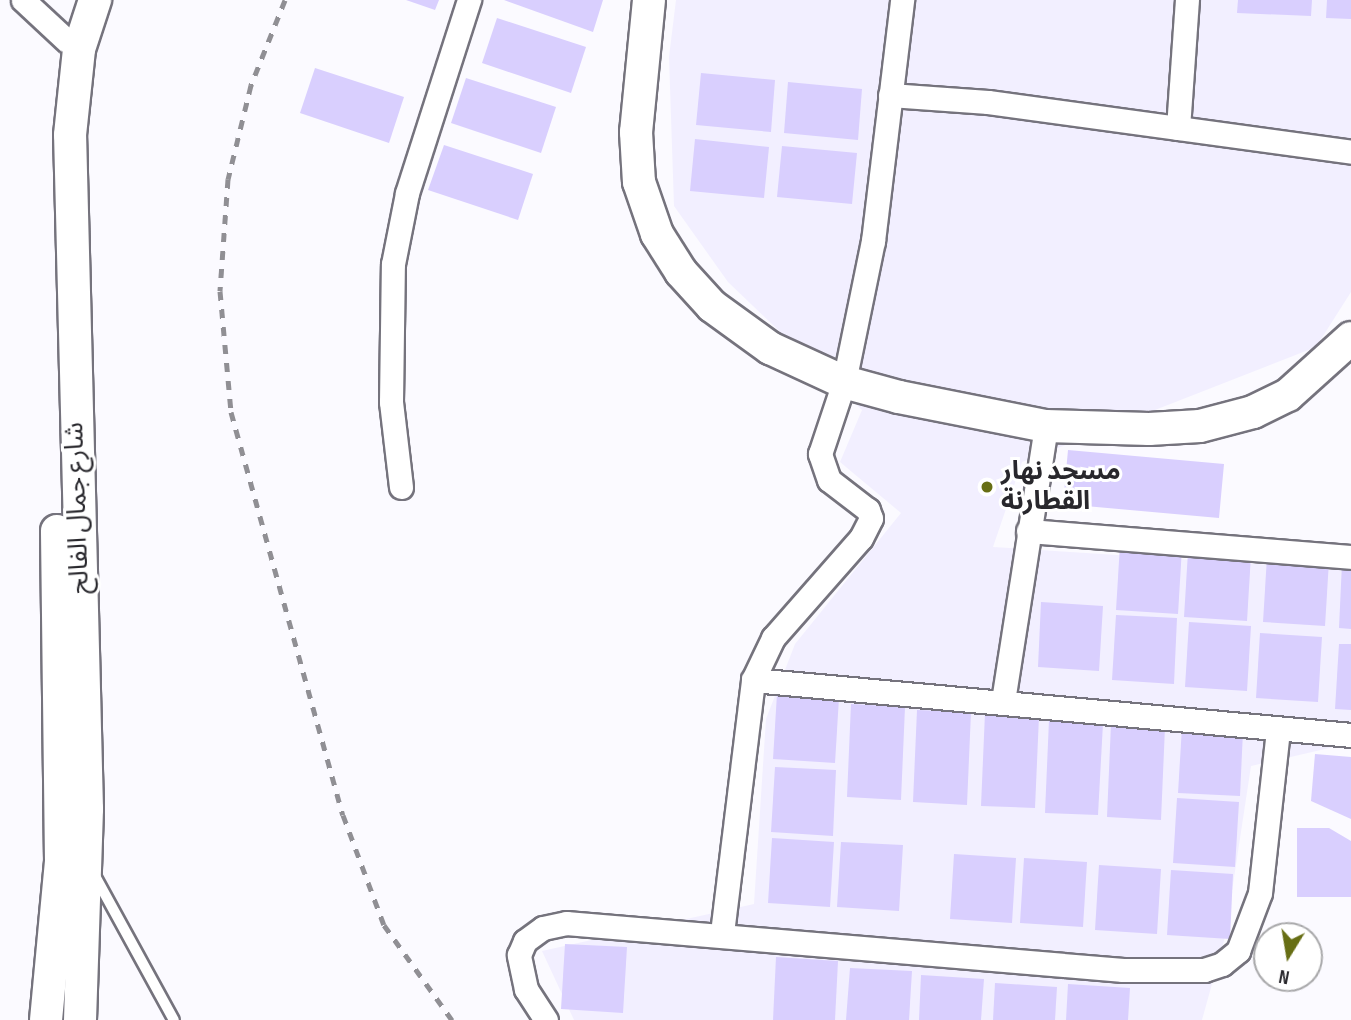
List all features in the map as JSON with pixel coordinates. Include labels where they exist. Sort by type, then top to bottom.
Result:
[{"type":"street","points":[[23,0],[66,40]]},
{"type":"street","name":"شارع جمال الفالح","points":[[46,1020],[61,860],[56,138],[66,40],[78,0]]},
{"type":"street","name":"شارع جمال الفالح","points":[[80,1020],[87,861],[70,135],[79,49],[95,0]]},
{"type":"street","points":[[401,487],[391,402],[393,264],[407,193],[469,0]]},
{"type":"street","points":[[649,0],[636,132],[639,182],[657,233],[681,272],[712,306],[770,348],[844,382],[1046,426],[1174,428],[1254,412],[1288,395],[1351,338]]},
{"type":"street","points":[[722,933],[753,680],[773,638],[870,525],[868,510],[829,480],[820,462],[844,382],[873,241],[902,0]]},
{"type":"street","points":[[1178,128],[1187,0]]},
{"type":"street","points":[[890,95],[988,102],[1351,152]]},
{"type":"street","points":[[1003,701],[1046,426]]},
{"type":"street","points":[[1028,531],[1351,556]]},
{"type":"street","points":[[753,680],[1351,735]]},
{"type":"street","points":[[546,1020],[526,989],[519,955],[525,941],[543,928],[566,923],[722,933],[1124,970],[1204,970],[1222,964],[1238,951],[1260,893],[1278,729]]},
{"type":"lane","points":[[87,861],[174,1020]]},
{"type":"shaded area","points":[[676,0],[1351,0],[1351,292],[1316,347],[1022,462],[993,547],[1351,570],[1351,743],[1251,766],[1225,937],[1202,1020],[574,1020],[542,951],[754,904],[766,719],[795,644],[901,513],[840,462],[862,410],[728,282],[674,206],[669,57]]},
{"type":"building","points":[[406,0],[439,0],[435,10]]},
{"type":"building","points":[[504,0],[603,0],[593,32]]},
{"type":"building","points":[[1238,0],[1312,0],[1311,16],[1237,13]]},
{"type":"building","points":[[1327,0],[1351,0],[1351,19],[1326,18]]},
{"type":"building","points":[[497,18],[586,47],[571,93],[482,63]]},
{"type":"building","points":[[315,68],[404,97],[389,143],[300,113]]},
{"type":"building","points":[[701,73],[775,80],[771,132],[696,125]]},
{"type":"building","points":[[466,78],[556,107],[541,153],[451,123]]},
{"type":"building","points":[[788,82],[862,89],[858,140],[784,133]]},
{"type":"building","points":[[695,139],[769,147],[764,198],[690,191]]},
{"type":"building","points":[[444,145],[533,174],[518,220],[428,190]]},
{"type":"building","points":[[782,146],[857,153],[852,204],[777,197]]},
{"type":"building","points":[[1068,450],[1224,464],[1219,518],[1063,504]]},
{"type":"building","points":[[1120,545],[1182,548],[1178,614],[1116,610]]},
{"type":"building","points":[[1188,552],[1251,555],[1247,621],[1184,617]]},
{"type":"building","points":[[1267,557],[1329,561],[1325,626],[1263,622]]},
{"type":"building","points":[[1342,563],[1351,564],[1351,629],[1339,628]]},
{"type":"building","points":[[1041,602],[1103,606],[1099,671],[1038,667]]},
{"type":"building","points":[[1116,615],[1177,618],[1174,684],[1112,680]]},
{"type":"building","points":[[1189,622],[1251,626],[1247,691],[1185,687]]},
{"type":"building","points":[[1260,633],[1322,637],[1318,702],[1256,698]]},
{"type":"building","points":[[1339,644],[1351,644],[1351,710],[1335,709]]},
{"type":"building","points":[[777,694],[839,698],[835,763],[773,759]]},
{"type":"building","points":[[851,704],[905,707],[901,800],[847,797]]},
{"type":"building","points":[[917,710],[971,712],[967,805],[913,802]]},
{"type":"building","points":[[985,713],[1039,716],[1035,808],[981,806]]},
{"type":"building","points":[[1049,720],[1103,723],[1098,815],[1045,813]]},
{"type":"building","points":[[1111,724],[1165,727],[1161,820],[1107,817]]},
{"type":"building","points":[[1182,727],[1243,731],[1240,796],[1178,793]]},
{"type":"building","points":[[1315,754],[1351,757],[1351,819],[1311,801]]},
{"type":"building","points":[[775,767],[836,770],[833,836],[771,832]]},
{"type":"building","points":[[1177,798],[1239,802],[1235,867],[1173,863]]},
{"type":"building","points":[[1297,828],[1329,828],[1351,841],[1351,897],[1297,897]]},
{"type":"building","points":[[772,838],[834,842],[830,907],[768,903]]},
{"type":"building","points":[[841,842],[903,845],[899,911],[837,907]]},
{"type":"building","points":[[954,854],[1016,858],[1012,923],[950,919]]},
{"type":"building","points":[[1024,858],[1087,862],[1083,927],[1020,923]]},
{"type":"building","points":[[1099,865],[1161,869],[1157,934],[1095,930]]},
{"type":"building","points":[[1171,870],[1233,874],[1230,939],[1167,935]]},
{"type":"building","points":[[565,944],[627,947],[623,1013],[561,1009]]},
{"type":"building","points":[[776,957],[838,961],[835,1020],[773,1020]]},
{"type":"building","points":[[850,968],[912,971],[909,1020],[846,1020]]},
{"type":"building","points":[[921,975],[984,979],[981,1020],[919,1020]]},
{"type":"building","points":[[995,983],[1057,987],[1055,1020],[993,1020]]},
{"type":"building","points":[[1068,984],[1130,988],[1128,1020],[1066,1020]]},
{"type":"railway","points":[[285,0],[251,85],[228,179],[220,291],[231,412],[343,815],[384,925],[452,1020]]},
{"type":"place","name":"مسجد نهار القطارنة","points":[[987,487]]}]
